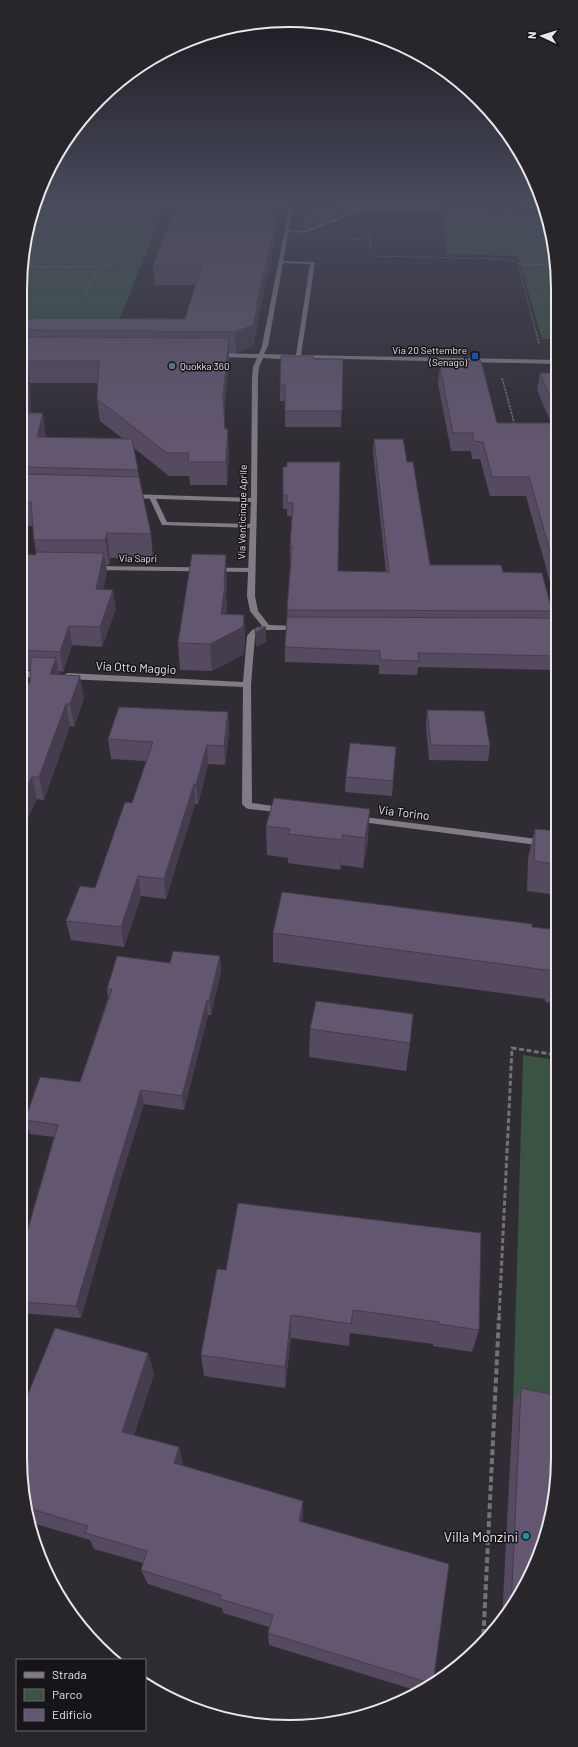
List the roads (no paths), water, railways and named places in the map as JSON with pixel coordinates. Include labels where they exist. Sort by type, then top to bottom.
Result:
[{"type":"street","name":"Via Venticinque Aprile","points":[[267,628],[254,611],[251,596],[254,500],[255,377],[256,367],[265,346],[278,281]]},
{"type":"street","points":[[298,358],[310,281]]},
{"type":"street","points":[[210,356],[551,362]]},
{"type":"street","points":[[119,496],[254,500]]},
{"type":"street","points":[[152,497],[164,524],[253,526]]},
{"type":"street","name":"Via Sapri","points":[[87,568],[252,570]]},
{"type":"street","points":[[290,811],[248,805],[247,685],[251,636],[256,630],[267,628],[306,628]]},
{"type":"street","name":"Via Otto Maggio","points":[[27,674],[247,685]]},
{"type":"street","name":"Via Torino","points":[[345,818],[551,844]]},
{"type":"place","name":"Via 20 Settembre (Senago)","points":[[475,356]]},
{"type":"place","name":"Quokka 360","points":[[172,366]]},
{"type":"place","name":"Villa Monzini","points":[[526,1536]]}]
